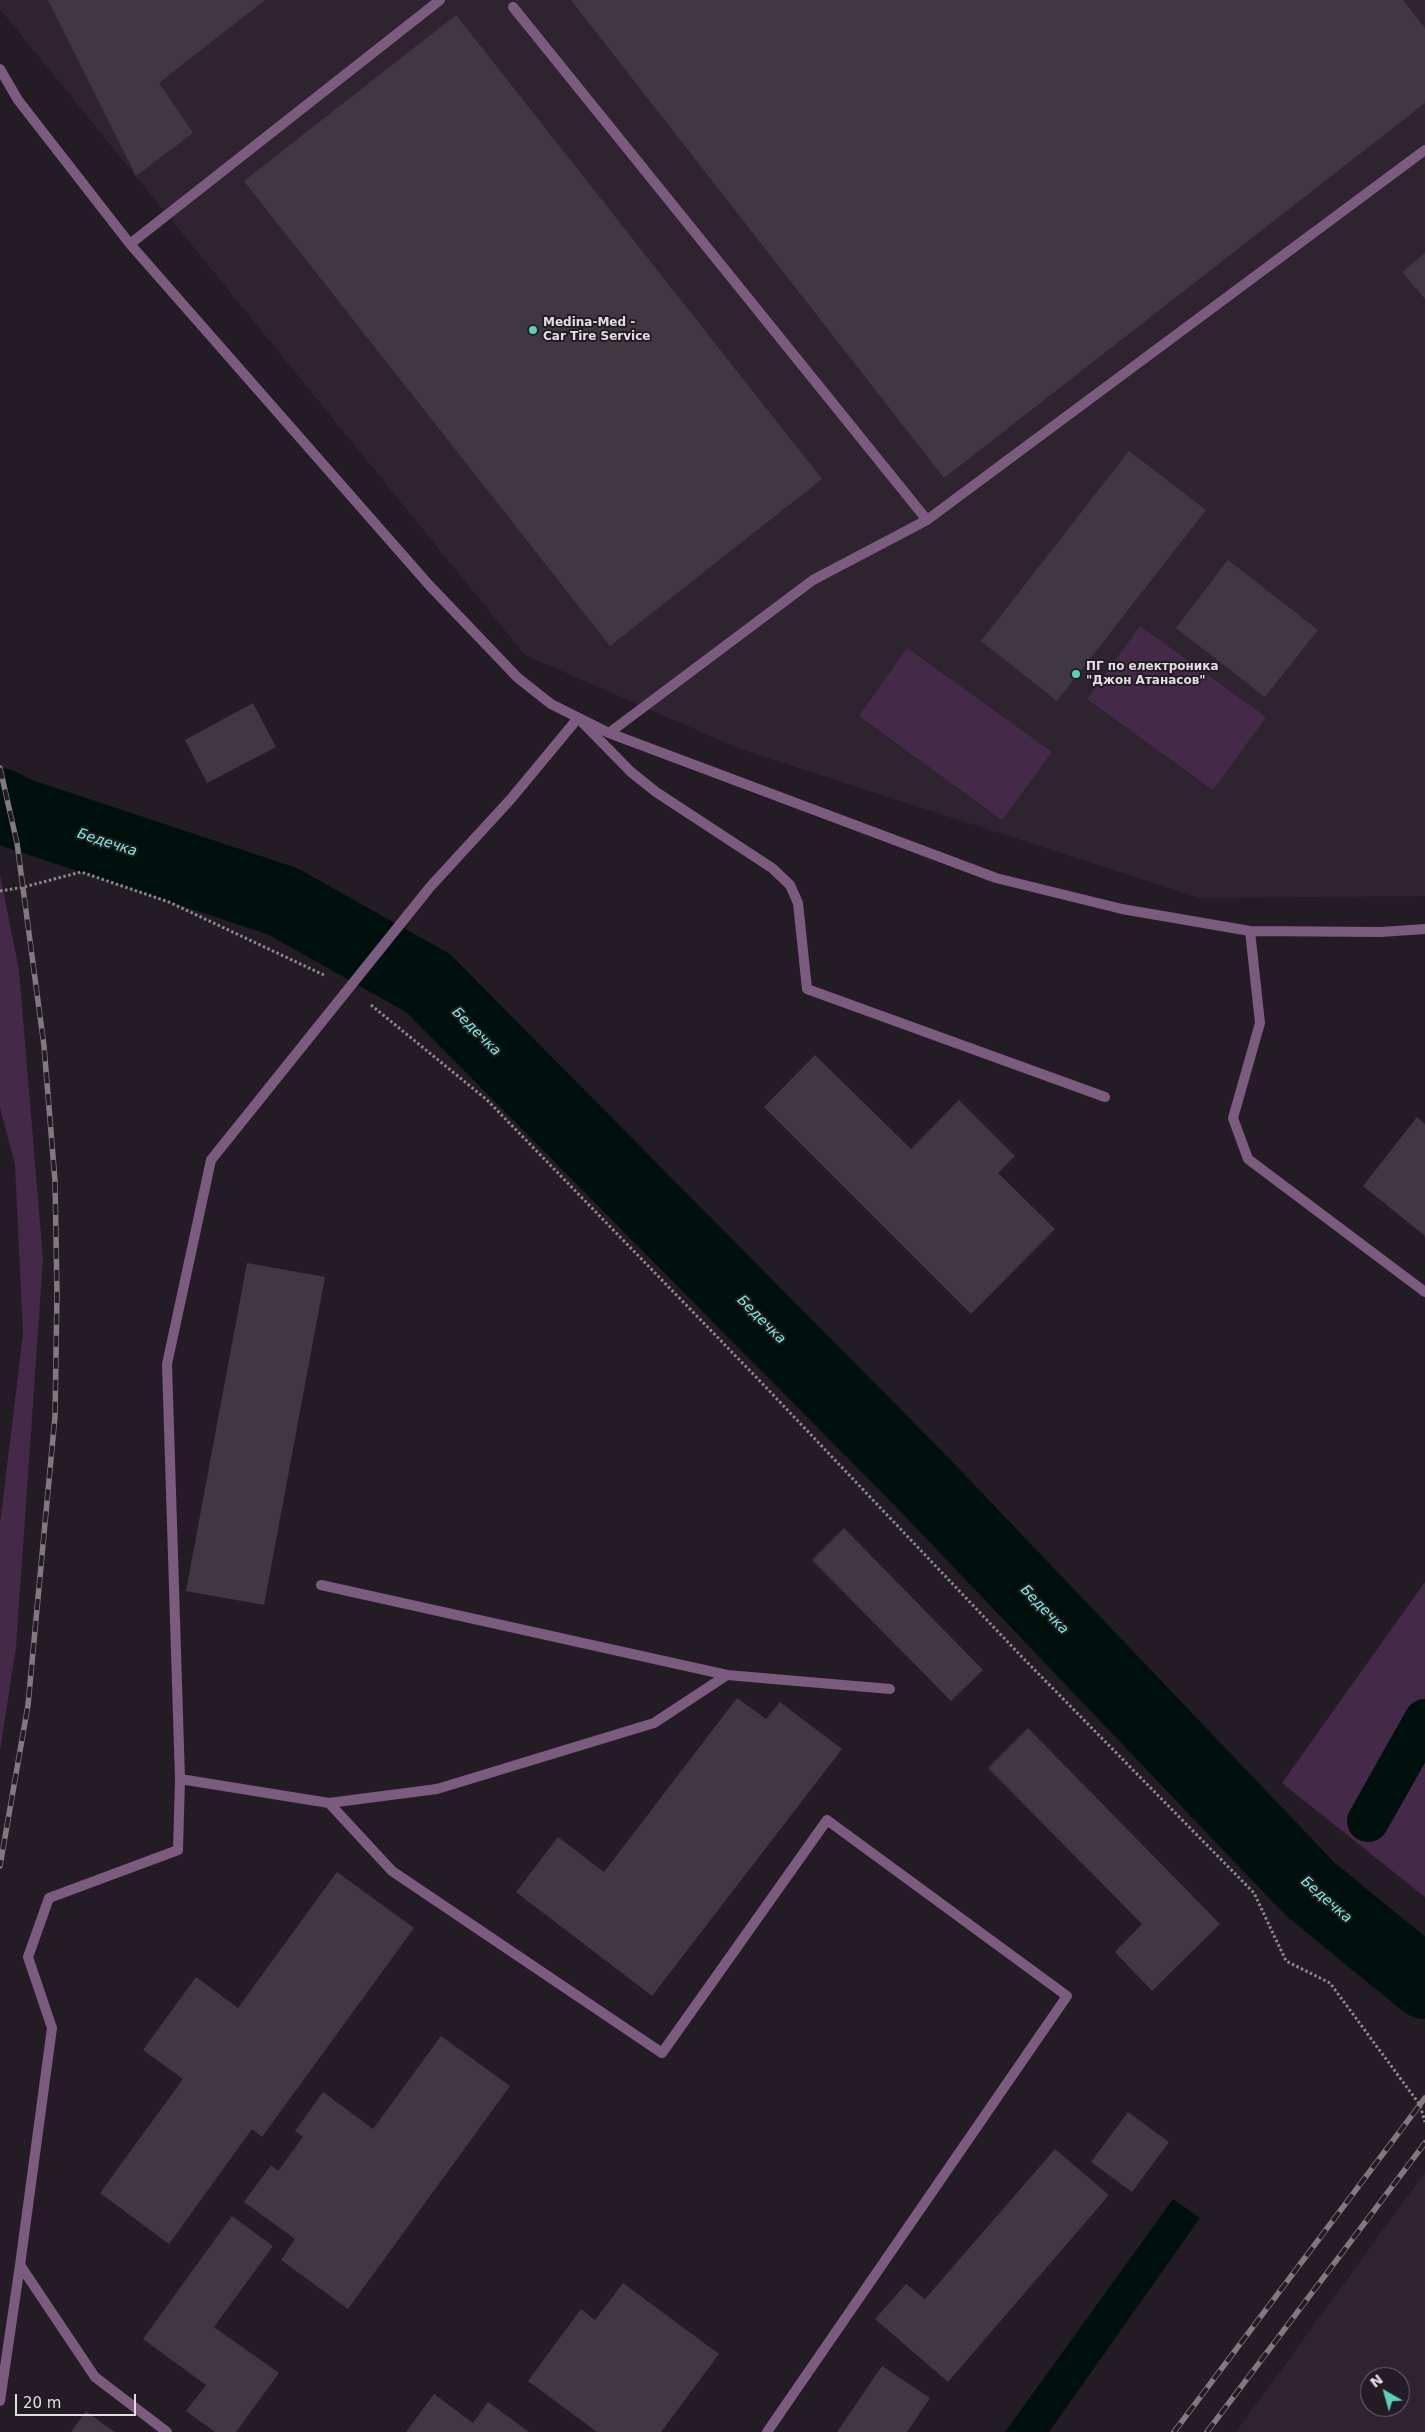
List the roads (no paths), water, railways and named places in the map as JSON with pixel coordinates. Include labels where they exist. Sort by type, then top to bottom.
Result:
[{"type":"lane","points":[[130,244],[440,0]]},
{"type":"lane","points":[[513,7],[927,520]]},
{"type":"lane","points":[[0,69],[18,100],[130,244],[429,585],[518,678],[551,704],[609,733],[996,878],[1122,909],[1250,931],[1381,932],[1425,929]]},
{"type":"lane","points":[[609,733],[813,580],[927,520],[1425,150]]},
{"type":"lane","points":[[0,2402],[52,2028],[28,1957],[49,1898],[178,1850],[180,1780],[167,1374],[169,1354],[211,1160],[348,986],[430,887],[510,800],[578,718]]},
{"type":"lane","points":[[578,718],[631,772],[650,787],[772,868],[790,885],[798,903],[806,989],[1105,1097]]},
{"type":"lane","points":[[1250,931],[1260,1023],[1233,1118],[1248,1159],[1425,1292]]},
{"type":"lane","points":[[321,1585],[727,1675],[890,1689]]},
{"type":"lane","points":[[180,1780],[329,1803],[437,1789],[654,1723],[727,1675]]},
{"type":"lane","points":[[329,1803],[392,1871],[662,2053],[827,1820],[1068,1996],[767,2432]]},
{"type":"lane","points":[[20,2265],[95,2377],[167,2432]]},
{"type":"waterway","name":"Бедечка","points":[[0,804],[17,813],[282,901],[428,983],[923,1483],[1310,1889],[1425,1983]]},
{"type":"waterway","points":[[1368,1821],[1425,1720]]},
{"type":"railway","points":[[0,768],[17,843],[44,1046],[55,1181],[57,1294],[55,1416],[28,1705],[0,1866]]},
{"type":"railway","points":[[1174,2432],[1425,2098]]},
{"type":"railway","points":[[1207,2432],[1425,2143]]},
{"type":"place","name":"Medina-Med - Car Tire Service","points":[[533,330]]},
{"type":"place","name":"ПГ по електроника \"Джон Атанасов\"","points":[[1076,674]]}]
